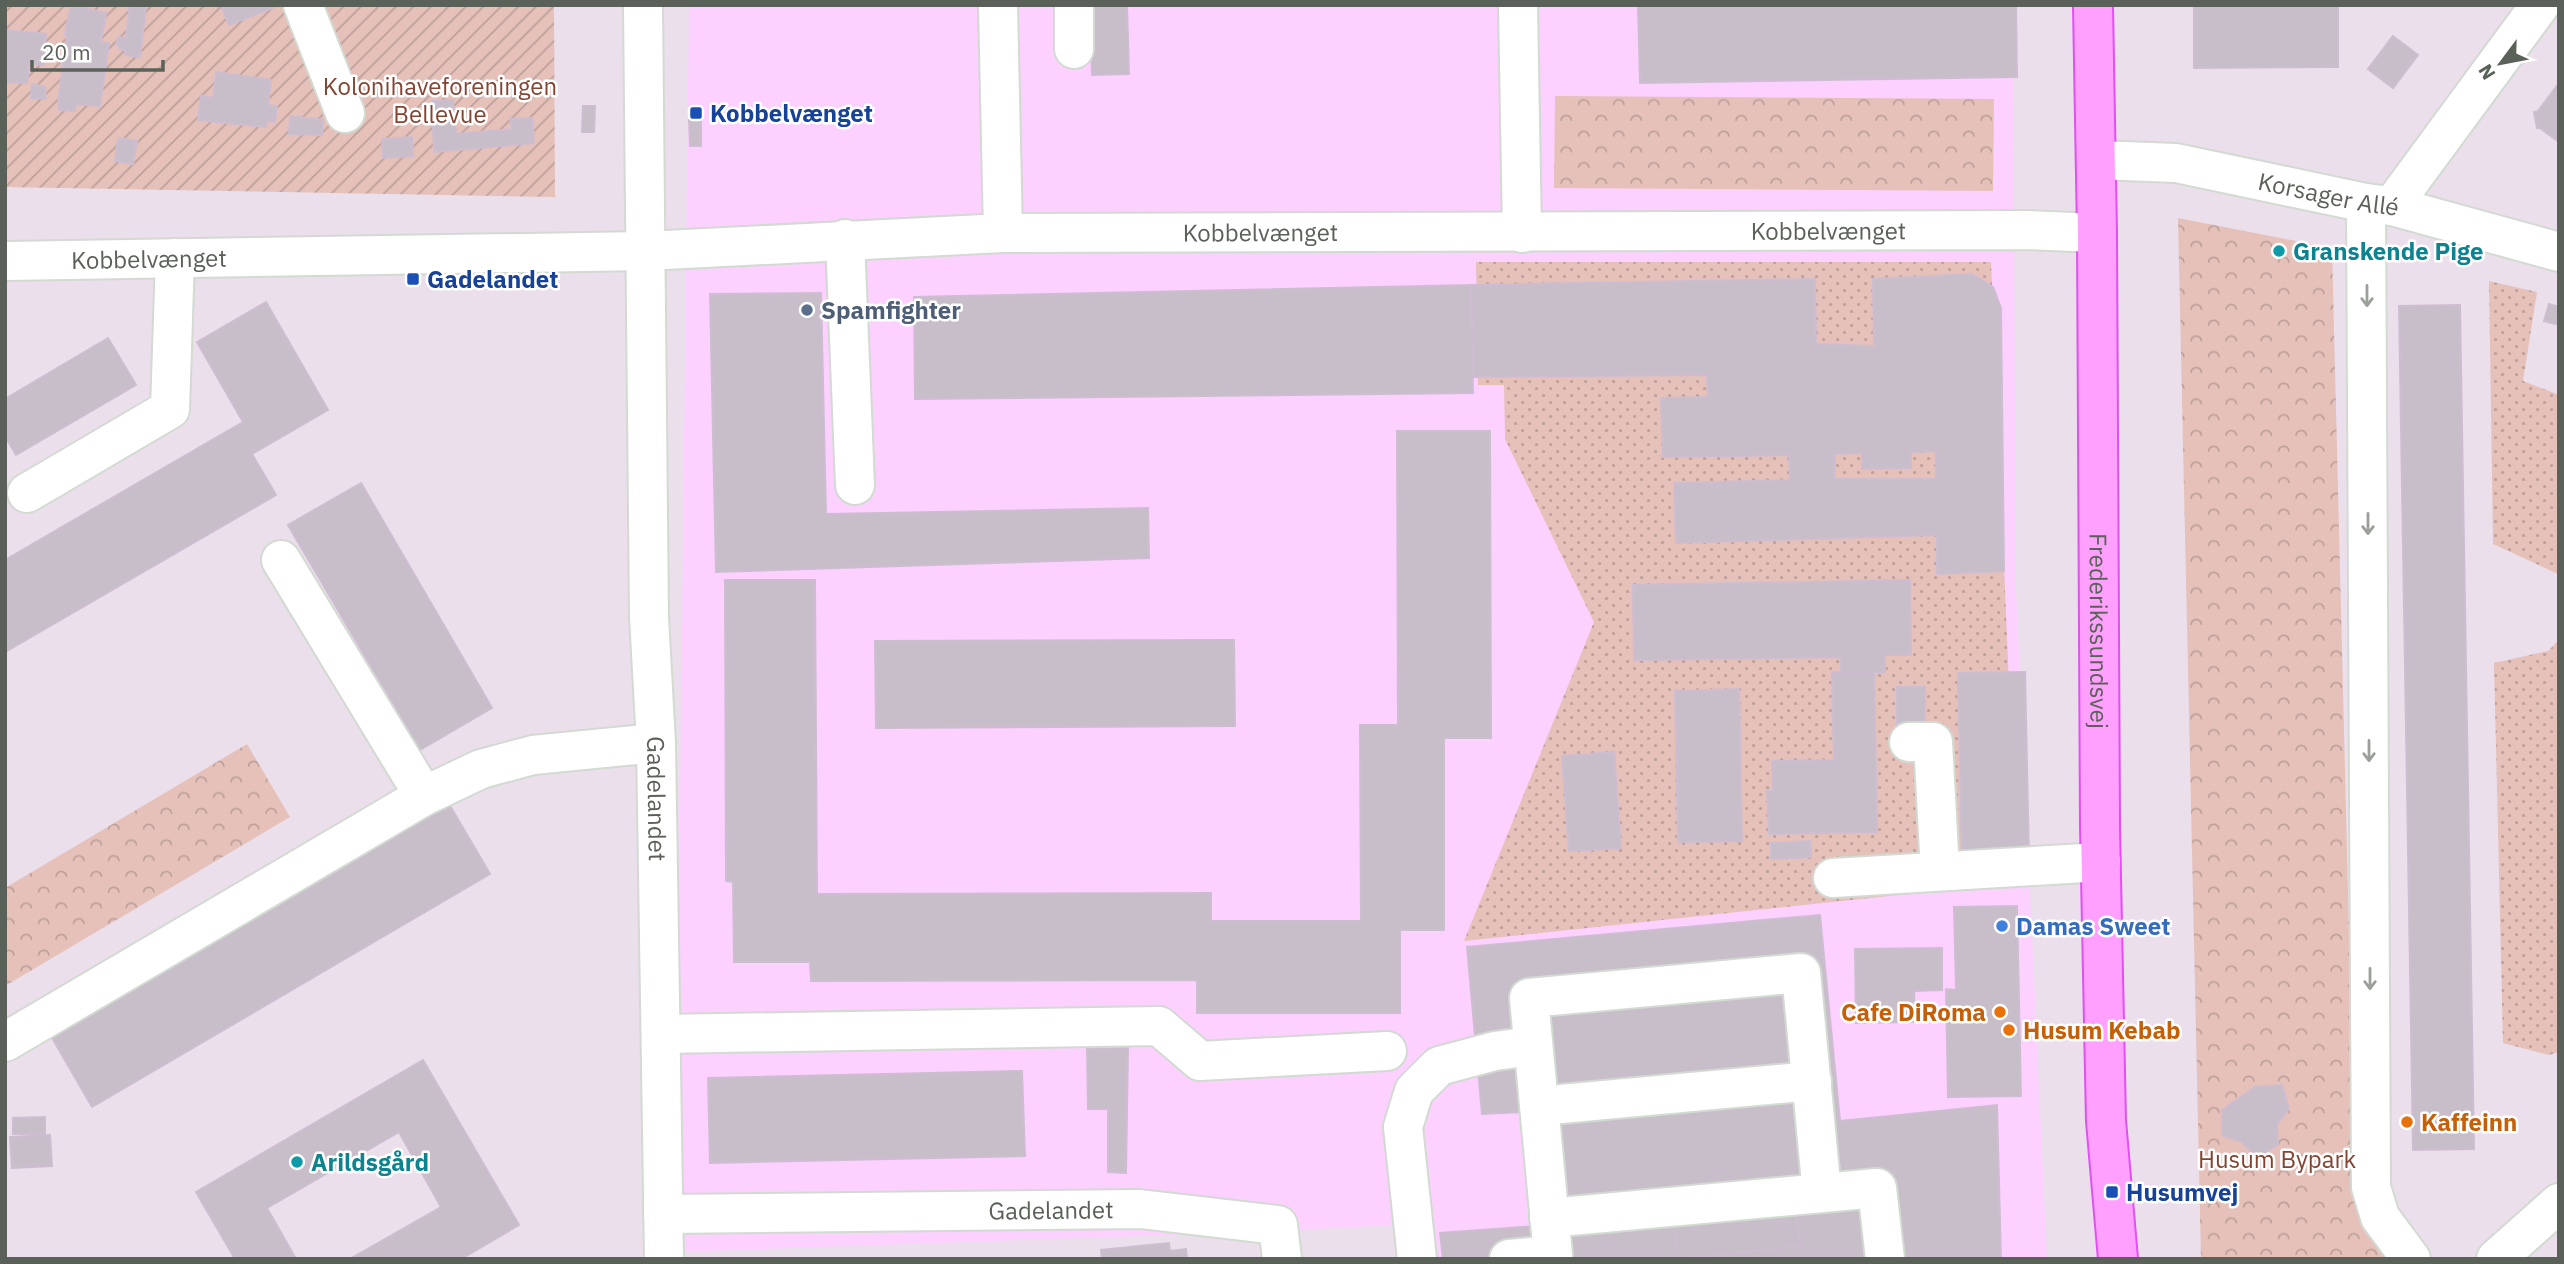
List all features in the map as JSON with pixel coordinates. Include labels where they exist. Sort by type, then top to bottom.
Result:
[{"type":"main road","name":"Frederikssundsvej","points":[[2093,5],[2106,1121],[2118,1259]]},
{"type":"street","points":[[303,5],[345,113]]},
{"type":"street","name":"Gadelandet","points":[[643,5],[649,617],[656,743],[664,1259]]},
{"type":"street","points":[[998,5],[1003,233]]},
{"type":"street","points":[[1074,5],[1074,49]]},
{"type":"street","points":[[1518,5],[1522,233]]},
{"type":"street","points":[[2410,1259],[2380,1217],[2371,1187],[2379,205],[2540,5]]},
{"type":"street","name":"Korsager Allé","points":[[2096,160],[2176,163],[2379,205],[2559,252]]},
{"type":"street","name":"Kobbelvænget","points":[[5,261],[646,250],[1003,233],[2018,230],[2097,233]]},
{"type":"street","points":[[845,239],[855,485]]},
{"type":"street","points":[[27,493],[170,409],[175,258]]},
{"type":"street","points":[[281,560],[424,796]]},
{"type":"street","points":[[1909,742],[1933,742],[1940,871]]},
{"type":"street","points":[[5,1042],[424,796],[481,769],[533,755],[656,743]]},
{"type":"street","points":[[1833,877],[2101,862]]},
{"type":"street","points":[[1509,1259],[1553,1255],[1529,998],[1801,973],[1822,1193]]},
{"type":"street","points":[[661,1034],[1159,1026],[1200,1061],[1387,1051]]},
{"type":"street","points":[[1417,1259],[1403,1127],[1414,1091],[1439,1066],[1495,1051],[1533,1046]]},
{"type":"street","points":[[1539,1106],[1811,1081]]},
{"type":"street","points":[[1549,1218],[1877,1188],[1885,1259]]},
{"type":"street","points":[[2496,1259],[2559,1203]]},
{"type":"street","name":"Gadelandet","points":[[663,1214],[1140,1209],[1278,1226],[1282,1259]]},
{"type":"shaded area","points":[[689,5],[2013,5],[2016,591],[2047,1259],[1423,1259],[1419,1224],[675,1252]]},
{"type":"green space","name":"Kolonihaveforeningen Bellevue","points":[[5,5],[554,5],[555,197],[5,187]]},
{"type":"green space","points":[[1555,96],[1994,99],[1993,191],[1554,188]]},
{"type":"green space","name":"Husum Bypark","points":[[2178,218],[2332,248],[2355,1172],[2388,1255],[2383,1259],[2201,1259]]},
{"type":"green space","points":[[1476,262],[1991,262],[2017,871],[2003,884],[1464,941],[1594,622],[1505,439],[1504,385],[1478,385]]},
{"type":"green space","points":[[2489,281],[2537,292],[2523,381],[2559,395],[2558,574],[2493,544]]},
{"type":"green space","points":[[2559,640],[2559,1052],[2549,1055],[2503,1043],[2494,663],[2548,651]]},
{"type":"green space","points":[[247,744],[290,817],[5,986],[5,888]]},
{"type":"building","points":[[71,5],[106,13],[101,42],[109,43],[100,106],[76,104],[75,111],[59,110],[58,102]]},
{"type":"building","points":[[130,5],[146,5],[140,57],[125,55],[126,51],[120,49],[116,43],[119,37],[126,38]]},
{"type":"building","points":[[221,5],[280,5],[229,25]]},
{"type":"building","points":[[1090,5],[1127,5],[1129,74],[1092,75]]},
{"type":"building","points":[[1638,5],[2016,5],[2017,77],[1640,83]]},
{"type":"building","points":[[2194,5],[2338,5],[2338,67],[2194,68]]},
{"type":"building","points":[[5,30],[46,34],[44,65],[29,64],[27,83],[5,82]]},
{"type":"building","points":[[2393,36],[2418,55],[2393,88],[2368,69]]},
{"type":"building","points":[[216,72],[271,80],[268,105],[277,106],[275,122],[267,121],[266,127],[198,120],[201,96],[213,98]]},
{"type":"building","points":[[2559,83],[2559,142],[2537,128],[2534,112],[2538,111]]},
{"type":"building","points":[[32,84],[45,87],[46,99],[31,98]]},
{"type":"building","points":[[453,100],[456,134],[512,129],[510,119],[532,118],[534,143],[434,152],[432,101]]},
{"type":"building","points":[[583,106],[595,106],[594,132],[582,132]]},
{"type":"building","points":[[290,116],[323,120],[322,135],[289,134]]},
{"type":"building","points":[[689,120],[701,120],[701,146],[690,146]]},
{"type":"building","points":[[412,137],[413,156],[383,158],[382,139]]},
{"type":"building","points":[[118,138],[137,141],[133,164],[115,161]]},
{"type":"building","points":[[1972,274],[1993,287],[2001,308],[2004,571],[1937,574],[1937,535],[1676,543],[1674,483],[1790,480],[1789,455],[1663,457],[1661,398],[1708,397],[1707,375],[1473,377],[1471,285],[1815,279],[1816,344],[1874,346],[1873,279]],"holes":[[[1936,451],[1936,479],[1834,479],[1835,454],[1862,453],[1862,469],[1911,468],[1911,452]]]},
{"type":"building","points":[[1471,285],[1473,393],[915,399],[914,297]]},
{"type":"building","points":[[821,293],[826,514],[1148,508],[1149,558],[716,572],[710,294]]},
{"type":"building","points":[[266,302],[328,410],[252,454],[276,495],[5,652],[5,560],[243,422],[197,342]]},
{"type":"building","points":[[2549,304],[2559,307],[2559,325],[2544,321]]},
{"type":"building","points":[[2460,305],[2474,1149],[2413,1150],[2399,306]]},
{"type":"building","points":[[108,338],[136,385],[16,455],[5,436],[5,399]]},
{"type":"building","points":[[1397,431],[1490,431],[1491,738],[1444,738],[1444,930],[1400,930],[1400,1013],[1197,1013],[1197,980],[811,981],[810,962],[734,962],[733,882],[726,881],[725,580],[815,580],[817,894],[1211,893],[1211,921],[1361,921],[1360,725],[1398,725]]},
{"type":"building","points":[[361,483],[492,708],[420,750],[288,525]]},
{"type":"building","points":[[1910,580],[1911,655],[1885,655],[1885,672],[1841,672],[1841,657],[1634,660],[1633,585]]},
{"type":"building","points":[[1234,640],[1235,726],[876,728],[875,641]]},
{"type":"building","points":[[1832,672],[1874,672],[1877,832],[1769,834],[1767,791],[1773,791],[1772,761],[1834,760]]},
{"type":"building","points":[[2025,672],[2029,859],[1962,860],[1958,673]]},
{"type":"building","points":[[1897,687],[1925,687],[1925,728],[1897,729]]},
{"type":"building","points":[[1739,689],[1742,841],[1678,842],[1675,691]]},
{"type":"building","points":[[1614,752],[1621,848],[1569,851],[1562,756]]},
{"type":"building","points":[[449,804],[490,874],[92,1107],[51,1036]]},
{"type":"building","points":[[1810,841],[1811,857],[1771,859],[1771,843]]},
{"type":"building","points":[[2017,906],[2021,1096],[1948,1097],[1946,989],[1956,990],[1954,907]]},
{"type":"building","points":[[1820,915],[1840,1121],[1997,1105],[2001,1259],[1443,1259],[1440,1233],[1535,1226],[1523,1112],[1482,1114],[1467,947]]},
{"type":"building","points":[[1942,948],[1942,990],[1914,991],[1915,1022],[1856,1023],[1855,949]]},
{"type":"building","points":[[1128,1048],[1126,1173],[1108,1172],[1108,1109],[1088,1109],[1087,1049]]},
{"type":"building","name":"Arildsgård","points":[[423,1060],[519,1225],[461,1259],[350,1259],[441,1207],[399,1132],[267,1208],[296,1259],[235,1259],[196,1192]]},
{"type":"building","points":[[1022,1071],[1025,1156],[710,1163],[708,1078]]},
{"type":"building","points":[[2282,1085],[2289,1109],[2277,1124],[2278,1144],[2257,1158],[2242,1142],[2222,1135],[2222,1110],[2255,1087]]},
{"type":"building","points":[[45,1117],[45,1134],[13,1134],[13,1118]]},
{"type":"building","points":[[50,1135],[52,1166],[12,1168],[10,1137]]},
{"type":"building","points":[[1795,1206],[1800,1246],[1678,1259],[1674,1219]]},
{"type":"building","points":[[1169,1243],[1170,1251],[1186,1249],[1187,1259],[1102,1259],[1101,1250]]},
{"type":"place","name":"Kobbelvænget","points":[[696,113]]},
{"type":"place","name":"Granskende Pige","points":[[2279,251]]},
{"type":"place","name":"Gadelandet","points":[[413,279]]},
{"type":"place","name":"Spamfighter","points":[[807,310]]},
{"type":"place","name":"Damas Sweet","points":[[2002,926]]},
{"type":"place","name":"Cafe DiRoma","points":[[2000,1012]]},
{"type":"place","name":"Husum Kebab","points":[[2009,1030]]},
{"type":"place","name":"Kaffeinn","points":[[2407,1122]]},
{"type":"place","name":"Arildsgård","points":[[297,1162]]},
{"type":"place","name":"Husumvej","points":[[2112,1192]]}]
